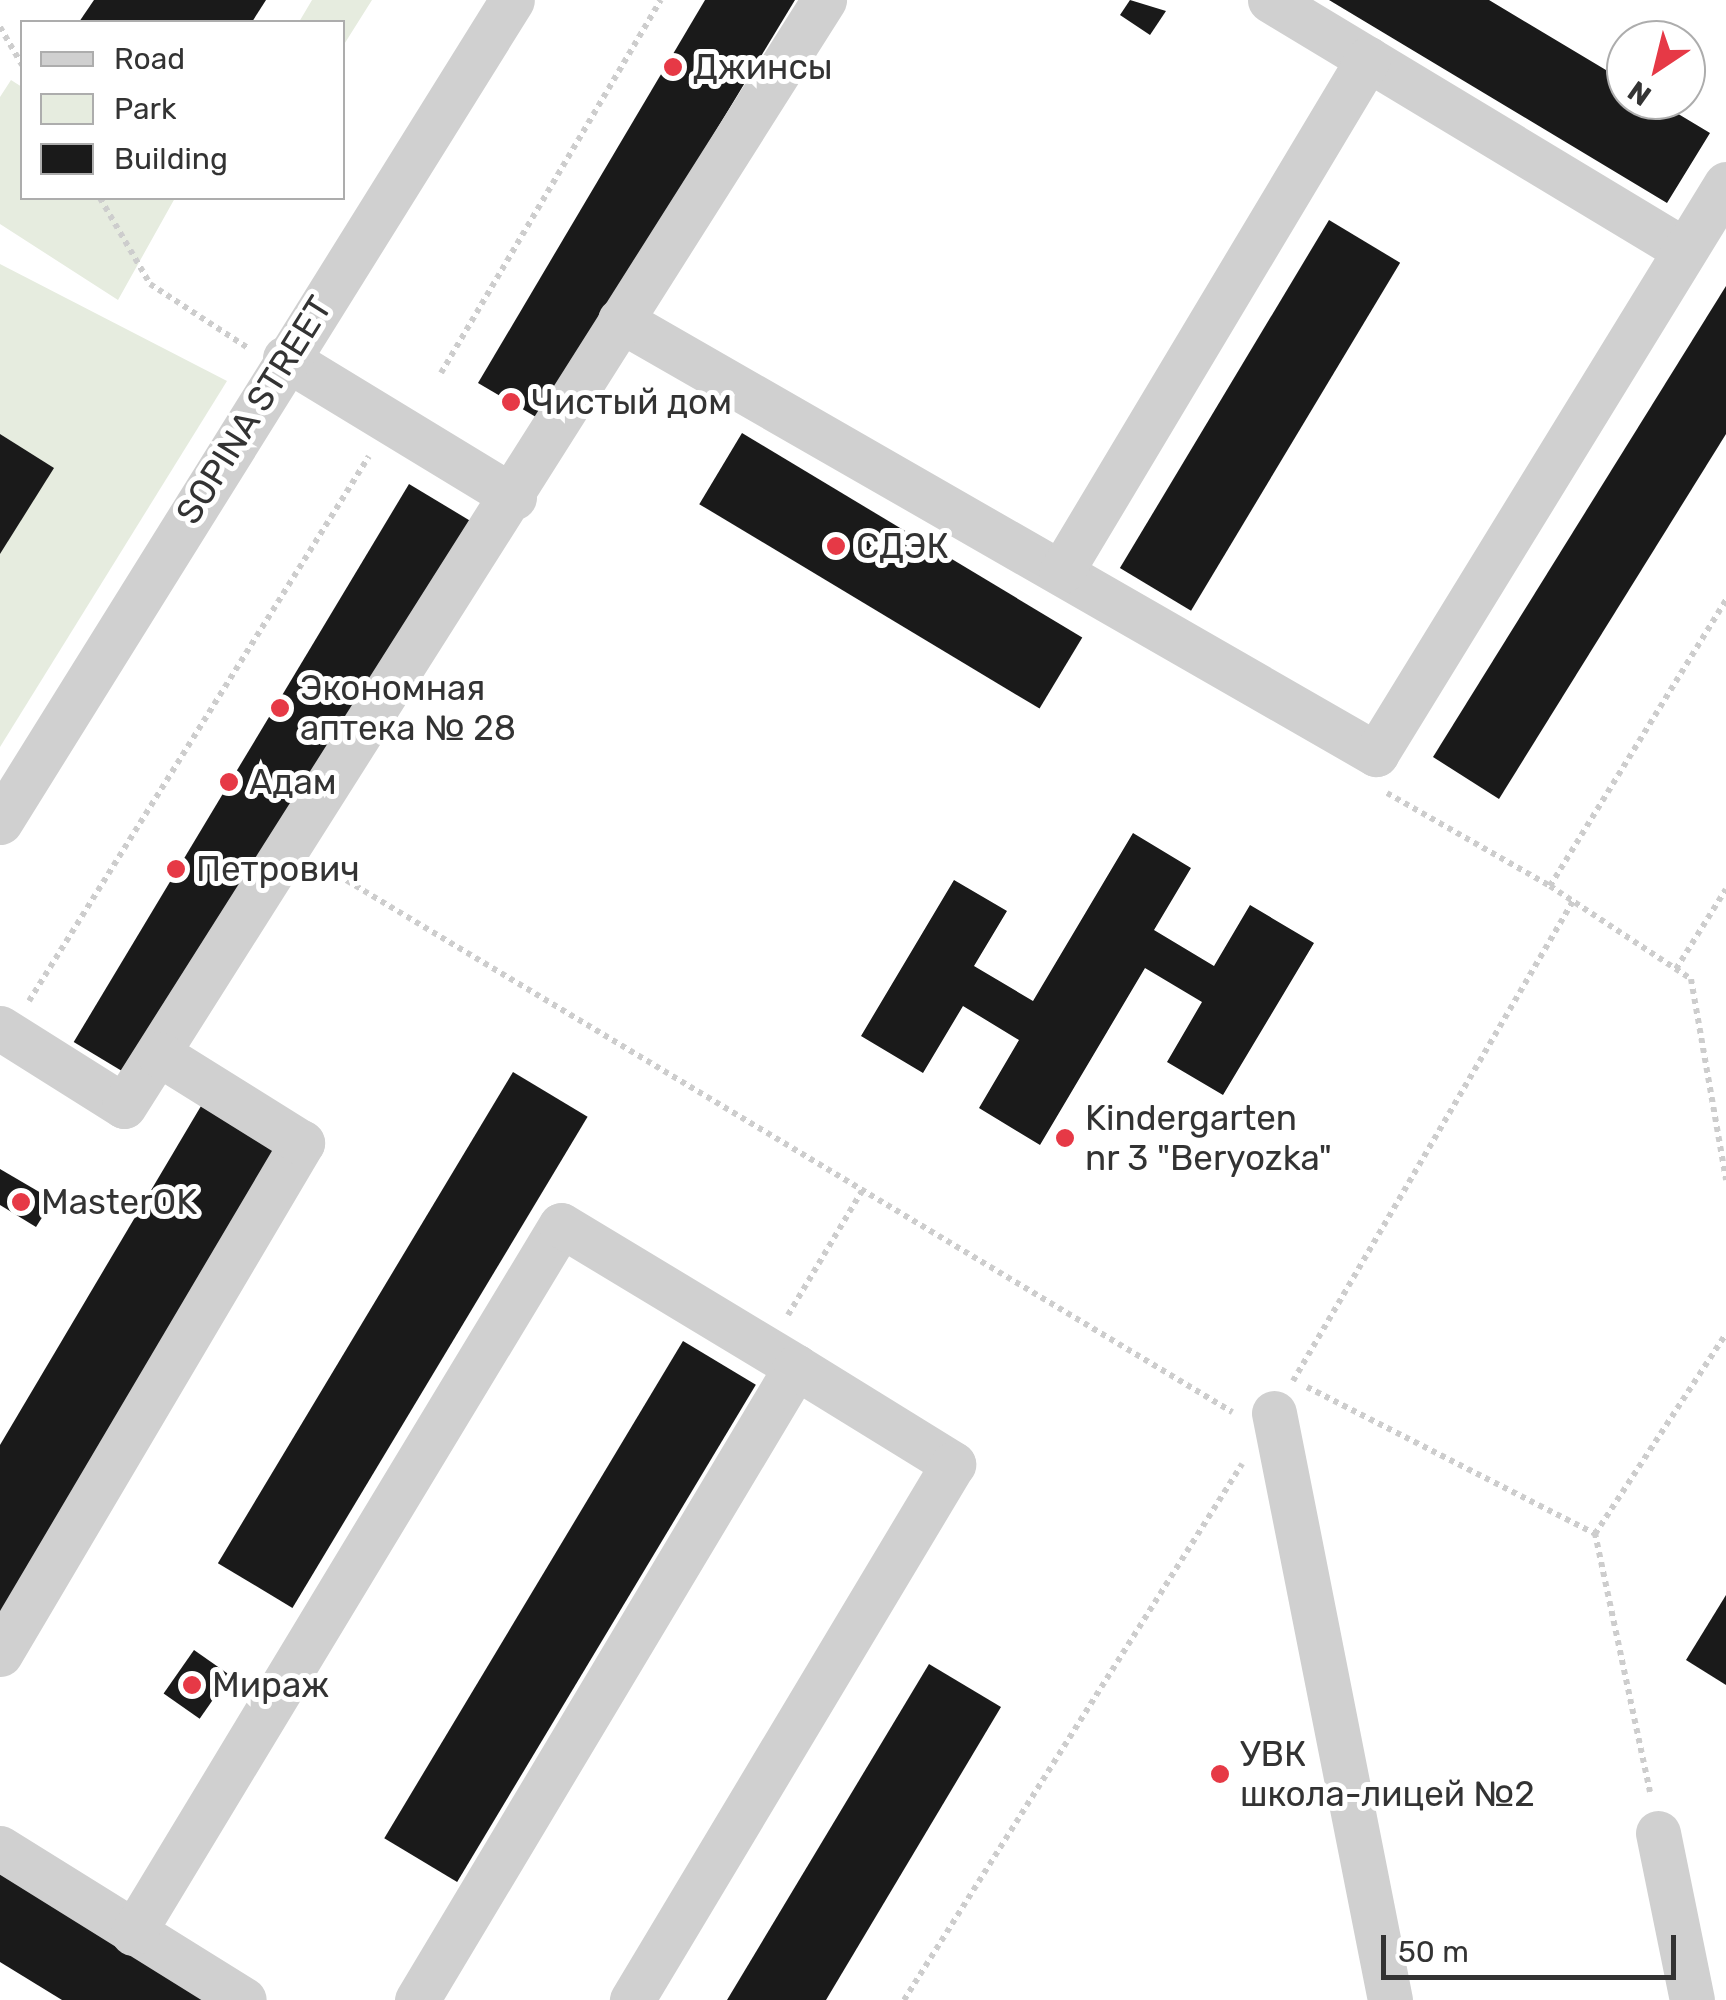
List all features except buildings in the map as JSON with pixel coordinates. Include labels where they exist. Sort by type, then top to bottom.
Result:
[{"type":"street","name":"SOPINA STREET","points":[[0,822],[282,363],[512,0]]},
{"type":"street","points":[[2,1030],[124,1106],[514,497],[620,320],[824,0]]},
{"type":"street","points":[[1270,0],[1685,250]]},
{"type":"street","points":[[1061,572],[1368,59]]},
{"type":"street","points":[[620,320],[1376,754],[1726,184]]},
{"type":"street","points":[[282,363],[514,497]]},
{"type":"street","points":[[0,1654],[302,1143],[159,1054]]},
{"type":"street","points":[[133,1932],[560,1225],[954,1464],[632,2000]]},
{"type":"street","points":[[417,2000],[782,1359]]},
{"type":"street","points":[[1271,1405],[1390,2000]]},
{"type":"street","points":[[1658,1833],[1693,1999]]},
{"type":"street","points":[[0,1848],[244,2000]]},
{"type":"path","points":[[441,372],[661,0]]},
{"type":"path","points":[[0,26],[20,61]]},
{"type":"path","points":[[101,200],[150,284],[282,363]]},
{"type":"path","points":[[2,1030],[381,436]]},
{"type":"path","points":[[1550,886],[1726,600]]},
{"type":"path","points":[[1376,754],[1388,796],[1550,886],[1691,978],[1726,1180]]},
{"type":"path","points":[[291,847],[862,1190],[1271,1405],[1596,1534]]},
{"type":"path","points":[[1676,969],[1725,891]]},
{"type":"path","points":[[782,1359],[862,1190]]},
{"type":"path","points":[[1658,1833],[1596,1534],[1726,1334]]},
{"type":"green space","points":[[312,0],[372,0],[345,43],[345,20],[300,20]]},
{"type":"green space","points":[[11,80],[20,86],[20,200],[174,200],[118,300],[0,224],[0,97]]},
{"type":"green space","points":[[0,264],[227,381],[0,747]]},
{"type":"place","name":"Джинсы","points":[[673,67]]},
{"type":"place","name":"Чистый дом","points":[[511,402]]},
{"type":"place","name":"СДЭК","points":[[836,546]]},
{"type":"place","name":"Экономная аптека № 28","points":[[280,708]]},
{"type":"place","name":"Адам","points":[[229,782]]},
{"type":"place","name":"Петрович","points":[[176,869]]},
{"type":"place","name":"Kindergarten nr 3 \"Beryozka\"","points":[[1065,1138]]},
{"type":"place","name":"MasterOK","points":[[21,1202]]},
{"type":"place","name":"Мираж","points":[[192,1685]]},
{"type":"place","name":"УВК школа-лицей №2","points":[[1220,1774]]}]
